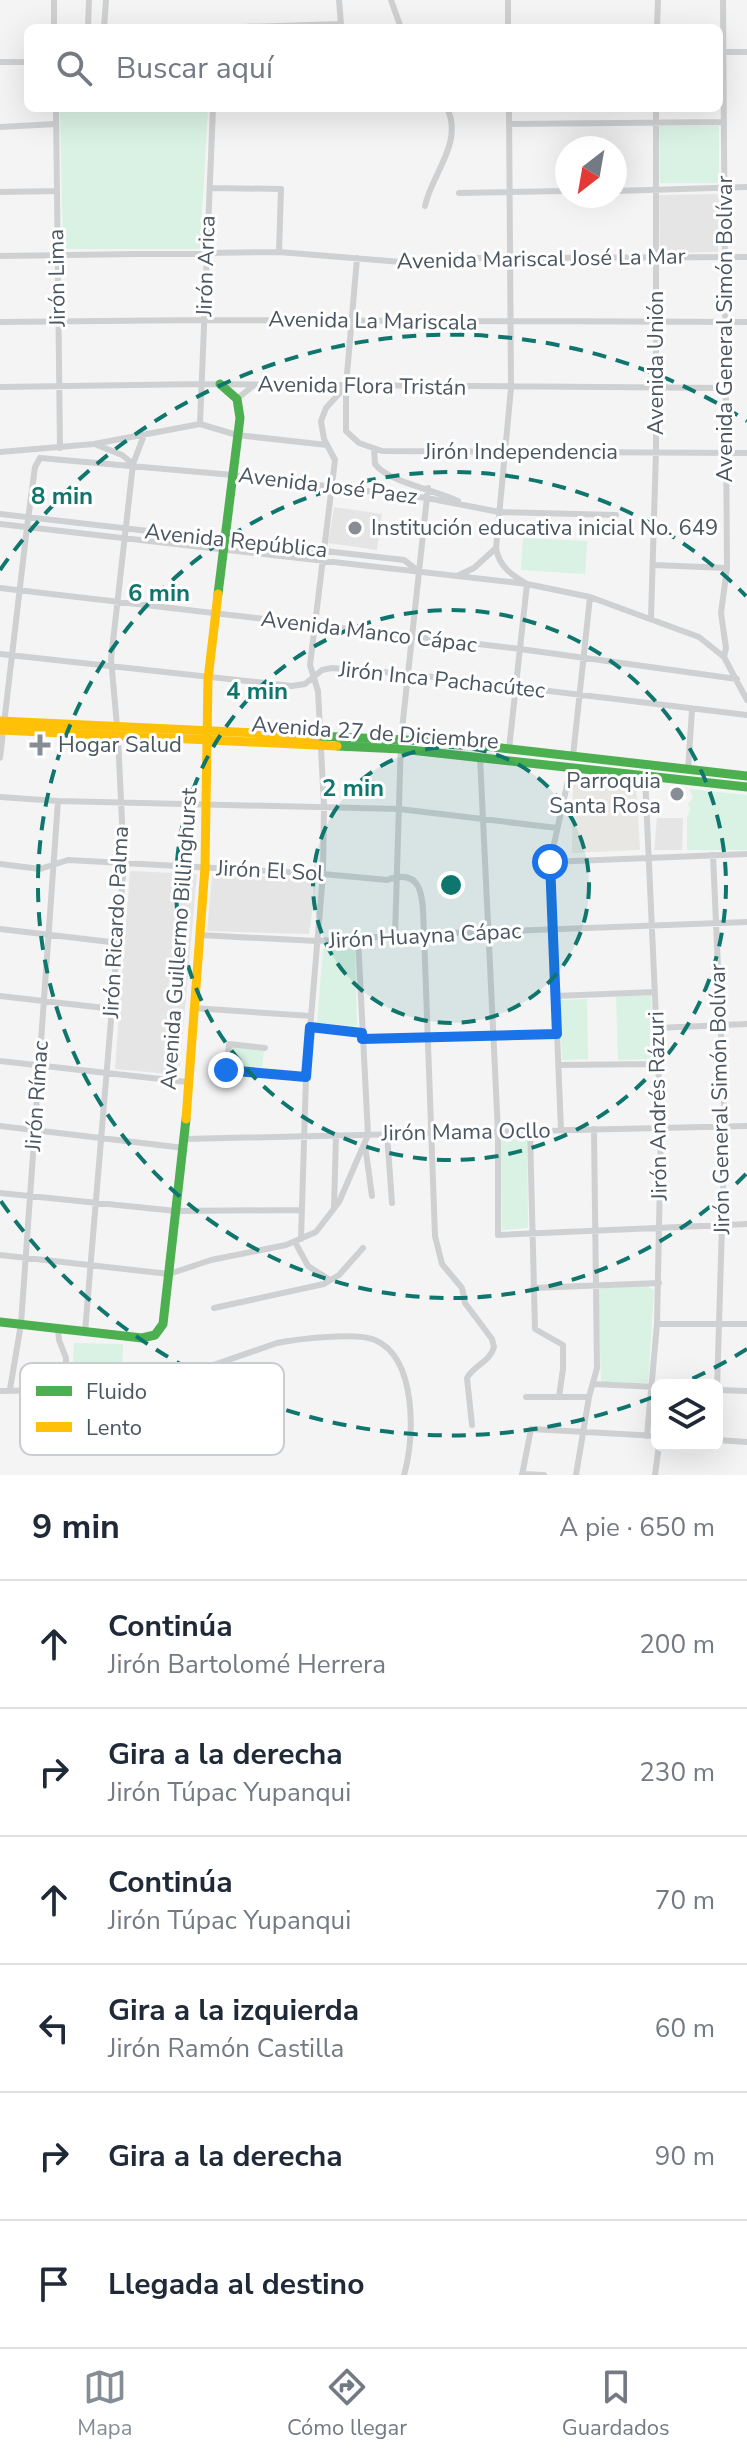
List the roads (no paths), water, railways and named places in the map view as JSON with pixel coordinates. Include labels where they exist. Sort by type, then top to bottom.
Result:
[{"type":"street","points":[[54,0],[54,24]]},
{"type":"street","points":[[88,24],[89,0]]},
{"type":"street","points":[[104,24],[106,0]]},
{"type":"street","points":[[339,0],[341,24]]},
{"type":"street","points":[[391,0],[400,24]]},
{"type":"street","points":[[508,0],[508,24]]},
{"type":"street","points":[[657,24],[658,0]]},
{"type":"street","name":"Avenida General Simón Bolívar","points":[[722,24],[723,0]]},
{"type":"street","points":[[723,52],[747,52]]},
{"type":"street","points":[[0,62],[24,62]]},
{"type":"street","name":"Avenida General Simón Bolívar","points":[[723,99],[727,568],[721,613],[726,648],[724,657]]},
{"type":"street","name":"Jirón Lima","points":[[56,112],[56,448]]},
{"type":"street","name":"Jirón Arica","points":[[200,424],[213,112]]},
{"type":"street","points":[[425,206],[446,159],[450,137],[449,112]]},
{"type":"street","points":[[509,112],[513,323],[511,388],[496,548],[505,568],[527,584],[509,760]]},
{"type":"street","name":"Avenida Unión","points":[[651,618],[656,451],[656,112]]},
{"type":"street","points":[[509,124],[724,122]]},
{"type":"street","points":[[0,127],[56,124]]},
{"type":"street","points":[[627,191],[747,187]]},
{"type":"street","points":[[210,188],[281,189],[279,252]]},
{"type":"street","points":[[0,192],[56,191]]},
{"type":"street","points":[[459,193],[555,191]]},
{"type":"street","name":"Avenida Mariscal José La Mar","points":[[0,256],[279,252],[418,264],[459,259],[747,257]]},
{"type":"street","points":[[357,258],[346,386],[346,431],[359,443],[374,449],[373,458],[379,470],[390,477],[428,488],[465,504]]},
{"type":"street","name":"Avenida La Mariscala","points":[[0,322],[747,322]]},
{"type":"street","points":[[220,384],[237,399],[254,385]]},
{"type":"street","name":"Avenida Flora Tristán","points":[[0,387],[220,384],[725,388]]},
{"type":"street","points":[[330,1280],[308,1266],[298,1241],[306,1077],[323,874],[322,740],[318,691],[310,665],[335,460],[321,430],[323,414],[346,386]]},
{"type":"street","name":"Avenida Guillermo Billinghurst","points":[[85,1332],[142,1338],[155,1335],[163,1324],[184,1144],[205,867],[208,679],[240,408],[237,399]]},
{"type":"street","points":[[0,452],[94,444],[200,424],[237,435],[327,445]]},
{"type":"street","name":"Jirón Ricardo Palma","points":[[85,1332],[124,864],[118,733],[111,668],[133,464],[144,435]]},
{"type":"street","points":[[94,444],[122,455],[133,464]]},
{"type":"street","points":[[0,758],[35,467],[40,458],[56,448]]},
{"type":"street","name":"Jirón Independencia","points":[[374,449],[389,452],[504,454],[747,453]]},
{"type":"street","name":"Avenida José Paez","points":[[40,458],[233,475],[427,498],[499,512],[616,515]]},
{"type":"street","points":[[395,936],[401,744],[428,488]]},
{"type":"street","name":"Avenida República","points":[[0,514],[321,561],[527,584],[590,597],[699,637],[724,657],[747,700]]},
{"type":"street","name":"Avenida República","points":[[0,524],[127,533]]},
{"type":"street","name":"Avenida República","points":[[224,545],[404,560],[420,572]]},
{"type":"street","points":[[456,576],[474,568],[496,548]]},
{"type":"street","points":[[654,565],[727,568]]},
{"type":"street","name":"Avenida Manco Cápac","points":[[0,588],[520,649],[737,679]]},
{"type":"street","points":[[561,1130],[550,862],[573,755],[590,597]]},
{"type":"street","name":"Jirón Inca Pachacútec","points":[[0,654],[208,679],[296,686],[305,684],[322,670],[332,668],[409,674],[747,715]]},
{"type":"street","points":[[688,770],[692,710]]},
{"type":"street","name":"Avenida 27 de Diciembre","points":[[2,726],[401,744],[449,742],[747,776]]},
{"type":"street","points":[[448,754],[449,742]]},
{"type":"street","name":"Avenida 27 de Diciembre","points":[[401,744],[448,754],[747,787]]},
{"type":"street","points":[[480,757],[498,1132],[498,1235],[747,1224]]},
{"type":"street","name":"Jirón Andrés Rázuri","points":[[645,776],[661,1128],[654,1379]]},
{"type":"street","points":[[0,797],[399,809],[557,828]]},
{"type":"street","name":"Jirón Rímac","points":[[10,1389],[21,1324],[58,801]]},
{"type":"street","points":[[550,862],[747,854]]},
{"type":"street","name":"Jirón General Simón Bolívar","points":[[713,855],[725,1126],[718,1379]]},
{"type":"street","name":"Jirón El Sol","points":[[0,864],[40,869],[68,860],[387,880],[396,876]]},
{"type":"street","points":[[396,876],[415,881],[420,889],[435,1228],[442,1264],[462,1288],[465,1303],[492,1339],[494,1347],[487,1359],[467,1378],[472,1425]]},
{"type":"street","name":"Jirón Huayna Cápac","points":[[199,935],[317,941],[747,922]]},
{"type":"street","points":[[0,929],[119,943]]},
{"type":"street","points":[[0,1255],[169,1274],[211,1260],[298,1241],[316,1232],[334,1210],[368,1135],[358,938]]},
{"type":"street","points":[[555,996],[655,992]]},
{"type":"street","points":[[0,996],[113,1009]]},
{"type":"street","points":[[193,1008],[311,1016]]},
{"type":"street","points":[[657,1028],[747,1024]]},
{"type":"street","points":[[310,1027],[362,1036],[557,1034]]},
{"type":"street","points":[[265,1048],[229,1044],[226,1070],[306,1077]]},
{"type":"street","points":[[0,1061],[187,1082]]},
{"type":"street","points":[[558,1065],[658,1064]]},
{"type":"street","name":"Jirón Mama Ocllo","points":[[0,1126],[103,1140],[184,1144],[303,1136],[747,1126]]},
{"type":"street","points":[[576,1475],[597,1368],[594,1129]]},
{"type":"street","points":[[530,1131],[535,1329],[560,1342],[564,1349],[559,1397]]},
{"type":"street","points":[[387,1134],[392,1203]]},
{"type":"street","points":[[334,1210],[336,1135]]},
{"type":"street","points":[[365,1143],[372,1196]]},
{"type":"street","points":[[0,1193],[176,1211],[301,1210]]},
{"type":"street","points":[[214,1308],[300,1290],[330,1280],[339,1275],[363,1248]]},
{"type":"street","points":[[533,1288],[659,1283]]},
{"type":"street","points":[[0,1322],[85,1332]]},
{"type":"street","points":[[657,1324],[747,1324]]},
{"type":"street","points":[[58,1329],[66,1363]]},
{"type":"street","points":[[219,1363],[296,1339],[372,1338],[393,1353],[406,1385],[412,1426],[404,1475]]},
{"type":"street","points":[[593,1384],[651,1387]]},
{"type":"street","points":[[0,1391],[20,1389]]},
{"type":"street","points":[[723,1390],[747,1391]]},
{"type":"street","points":[[526,1397],[589,1397]]},
{"type":"street","name":"Jirón Andrés Rázuri","points":[[647,1436],[651,1408]]},
{"type":"street","points":[[544,1475],[522,1474],[531,1429],[651,1436]]},
{"type":"street","points":[[723,1440],[747,1442]]},
{"type":"street","points":[[655,1475],[658,1451]]},
{"type":"place","name":"Institución educativa inicial No. 649","points":[[355,528]]},
{"type":"place","name":"Hogar Salud","points":[[40,745]]},
{"type":"place","name":"Parroquia Santa Rosa","points":[[677,794]]}]
